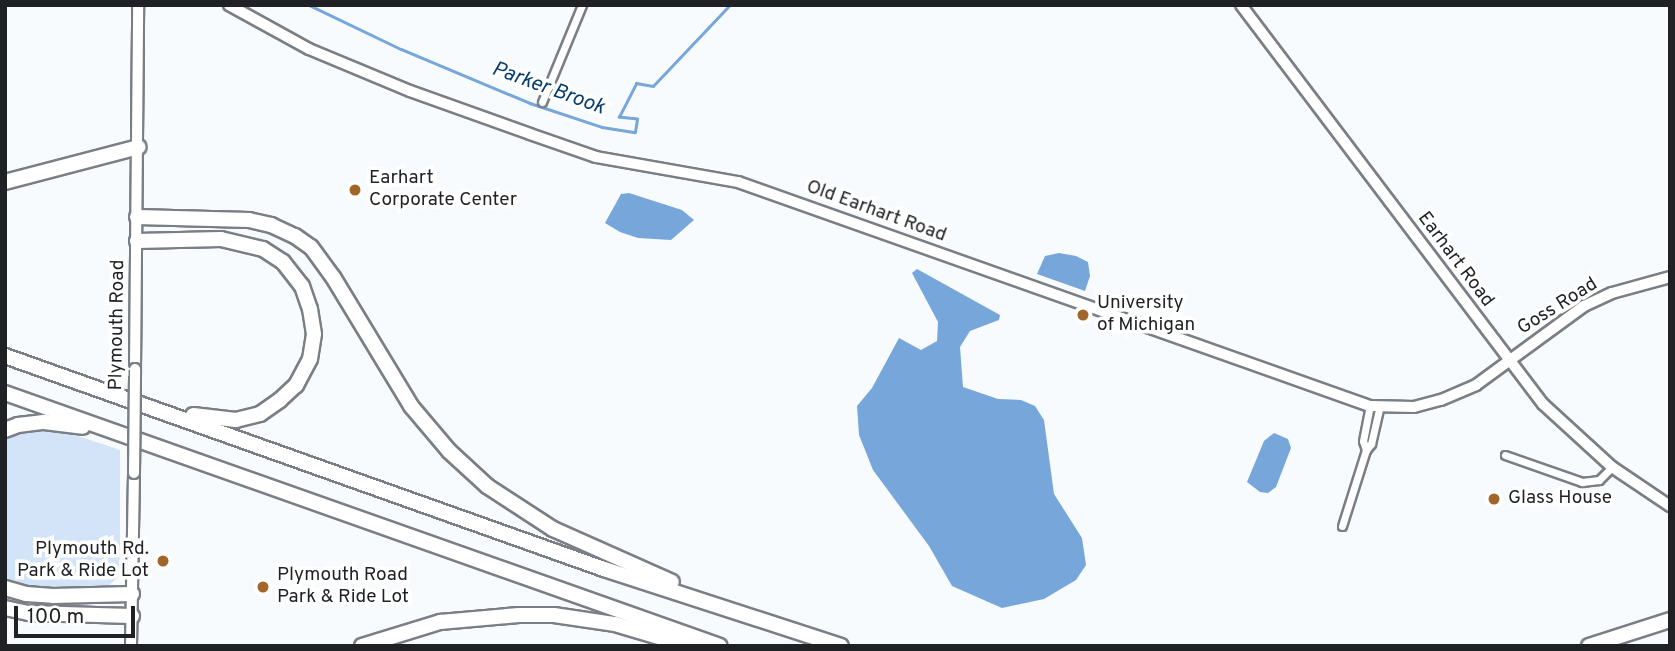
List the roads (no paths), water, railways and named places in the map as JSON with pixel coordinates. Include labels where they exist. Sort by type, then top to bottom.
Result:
[{"type":"highway","points":[[5,182],[138,147]]},
{"type":"highway","points":[[137,217],[249,220],[271,225],[295,236],[311,247],[333,277],[411,406],[449,451],[487,486],[553,529],[770,623]]},
{"type":"highway","points":[[93,386],[206,419],[236,420],[260,414],[280,400],[296,385],[310,359],[314,334],[310,309],[302,286],[283,262],[263,248],[242,241],[137,241]]},
{"type":"highway","points":[[5,356],[604,569],[841,646]]},
{"type":"highway","points":[[5,393],[720,646]]},
{"type":"highway","points":[[5,430],[18,425],[44,422],[104,429]]},
{"type":"highway","points":[[5,588],[26,594],[52,596],[132,594]]},
{"type":"highway","points":[[5,608],[28,613],[132,617]]},
{"type":"highway","points":[[362,646],[440,622],[519,615],[554,615],[615,624],[689,646]]},
{"type":"highway","points":[[1589,646],[1670,620]]},
{"type":"main road","name":"Plymouth Road","points":[[131,646],[138,5]]},
{"type":"street","name":"Old Earhart Road","points":[[229,5],[309,49],[410,91],[530,134],[596,157],[738,182],[1374,407],[1414,407],[1441,400],[1476,385],[1508,360]]},
{"type":"street","points":[[542,102],[582,5]]},
{"type":"street","name":"Earhart Road","points":[[1241,5],[1543,404],[1612,467],[1670,506]]},
{"type":"street","name":"Goss Road","points":[[1508,360],[1584,306],[1612,293],[1670,277]]},
{"type":"street","points":[[1342,526],[1366,450],[1371,444],[1374,407]]},
{"type":"street","points":[[1505,455],[1582,482],[1599,480],[1612,467]]},
{"type":"water","points":[[629,193],[682,210],[694,220],[671,240],[638,238],[620,232],[605,223],[621,194]]},
{"type":"water","points":[[1059,253],[1076,256],[1088,262],[1090,276],[1085,291],[1037,274],[1045,256]]},
{"type":"water","points":[[917,269],[1000,315],[999,320],[970,331],[960,347],[963,387],[998,399],[1021,400],[1035,406],[1044,420],[1054,494],[1082,538],[1086,565],[1076,580],[1044,599],[1002,608],[952,586],[929,546],[873,470],[859,435],[857,406],[872,388],[899,338],[921,350],[937,341],[938,322],[912,273]]},
{"type":"water","points":[[1274,433],[1288,439],[1291,448],[1276,487],[1268,493],[1260,492],[1247,482],[1264,441]]},
{"type":"waterway","name":"Parker Brook","points":[[309,5],[401,49],[530,103],[602,127],[635,132],[637,119],[619,117],[636,83],[653,86],[730,5]]},
{"type":"place","name":"Earhart Corporate Center","points":[[355,190]]},
{"type":"place","name":"University of Michigan","points":[[1083,315]]},
{"type":"place","name":"Glass House","points":[[1494,499]]},
{"type":"place","name":"Plymouth Rd. Park & Ride Lot","points":[[163,561]]},
{"type":"place","name":"Plymouth Road Park & Ride Lot","points":[[263,587]]}]
